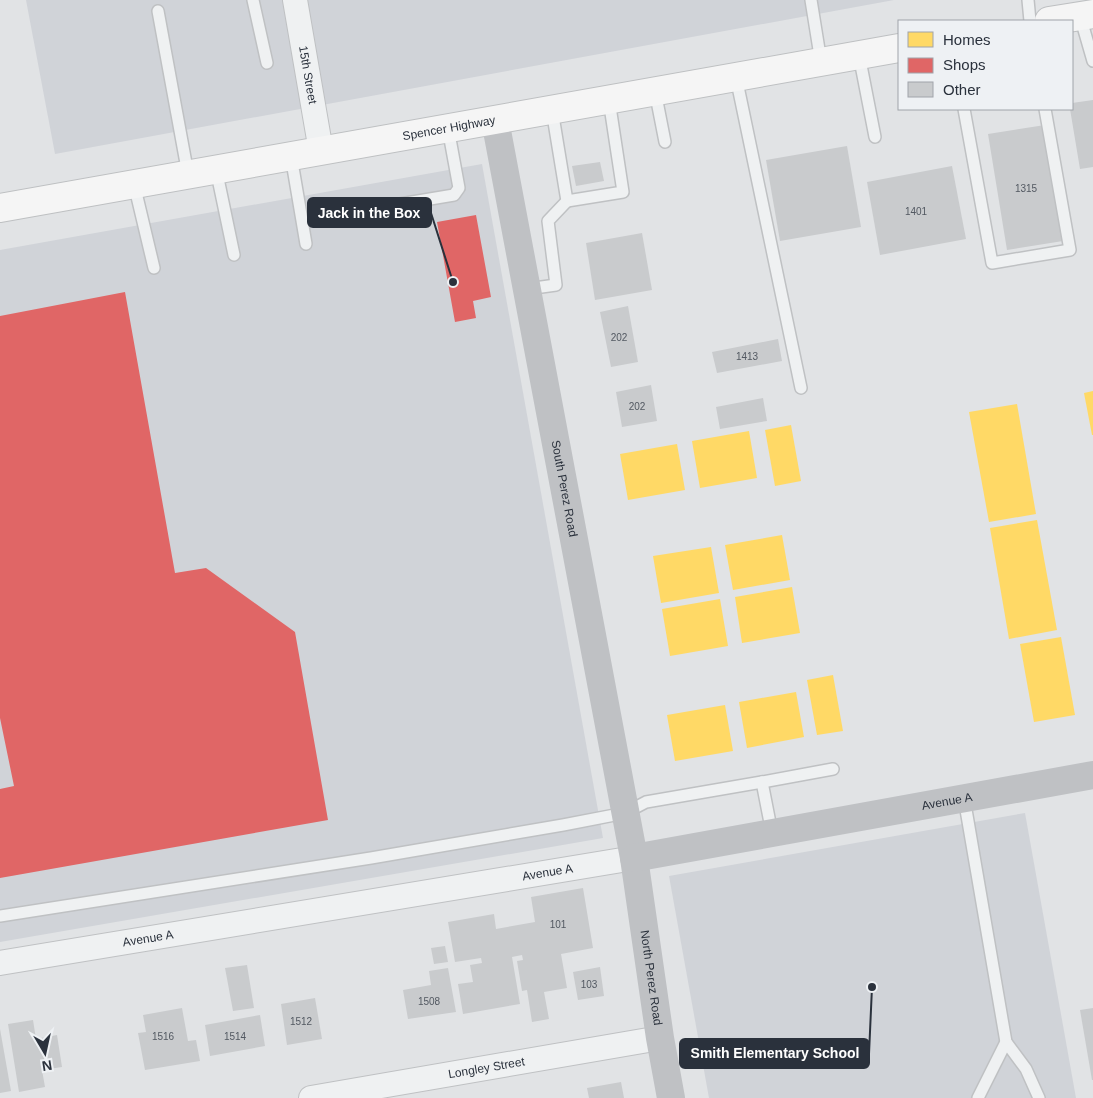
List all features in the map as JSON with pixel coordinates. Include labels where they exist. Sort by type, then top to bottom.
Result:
[{"type":"main road","points":[[1055,20],[1087,15]]},
{"type":"main road","name":"Spencer Highway","points":[[0,208],[898,48]]},
{"type":"street","name":"15th Street","points":[[294,0],[321,151]]},
{"type":"street","name":"South Perez Road","points":[[494,120],[634,858]]},
{"type":"street","name":"Avenue A","points":[[0,963],[634,858],[1093,775]]},
{"type":"street","name":"North Perez Road","points":[[634,858],[660,1038],[671,1098]]},
{"type":"street","name":"Longley Street","points":[[312,1098],[660,1038]]},
{"type":"lane","points":[[254,0],[267,63]]},
{"type":"lane","points":[[811,0],[821,62]]},
{"type":"lane","points":[[1028,0],[1030,20]]},
{"type":"lane","points":[[158,11],[188,175]]},
{"type":"lane","points":[[1087,15],[1093,61]]},
{"type":"lane","points":[[859,55],[875,138]]},
{"type":"lane","points":[[736,77],[801,388]]},
{"type":"lane","points":[[656,91],[665,142]]},
{"type":"lane","points":[[526,290],[556,285],[548,221],[567,201],[623,192],[609,100]]},
{"type":"lane","points":[[552,110],[567,201]]},
{"type":"lane","points":[[964,110],[992,263],[1070,250],[1045,110]]},
{"type":"lane","points":[[370,209],[454,195],[459,188],[448,128]]},
{"type":"lane","points":[[291,156],[306,244]]},
{"type":"lane","points":[[216,169],[234,255]]},
{"type":"lane","points":[[134,184],[154,268]]},
{"type":"lane","points":[[0,916],[371,858],[626,813],[646,802],[833,769]]},
{"type":"lane","points":[[762,782],[772,833]]},
{"type":"lane","points":[[964,798],[1006,1042],[1026,1069],[1039,1098]]},
{"type":"lane","points":[[978,1098],[1006,1042]]},
{"type":"shaded area","points":[[26,0],[894,0],[55,154]]},
{"type":"shaded area","points":[[482,164],[603,838],[0,942],[0,250]]},
{"type":"shaded area","points":[[1025,813],[1076,1098],[709,1098],[669,876]]},
{"type":"building: Homes","points":[[1093,391],[1093,435],[1092,435],[1084,393]]},
{"type":"building: Homes","points":[[1017,404],[1036,514],[989,522],[969,412]]},
{"type":"building: Homes","points":[[791,425],[801,481],[775,486],[765,430]]},
{"type":"building: Homes","points":[[749,431],[757,478],[700,488],[692,441]]},
{"type":"building: Homes","points":[[677,444],[685,490],[628,500],[620,454]]},
{"type":"building: Homes","points":[[1037,520],[1057,630],[1009,639],[990,528]]},
{"type":"building: Homes","points":[[782,535],[790,580],[733,590],[725,545]]},
{"type":"building: Homes","points":[[711,547],[719,593],[661,603],[653,556]]},
{"type":"building: Homes","points":[[792,587],[800,633],[742,643],[735,597]]},
{"type":"building: Homes","points":[[720,599],[728,646],[670,656],[662,609]]},
{"type":"building: Homes","points":[[1061,637],[1075,715],[1034,722],[1020,644]]},
{"type":"building: Homes","points":[[833,675],[843,731],[817,735],[807,680]]},
{"type":"building: Homes","points":[[796,692],[804,737],[747,748],[739,702]]},
{"type":"building: Homes","points":[[725,705],[733,751],[675,761],[667,715]]},
{"type":"building: Shops","points":[[476,215],[491,297],[473,301],[476,318],[455,322],[437,222]]},
{"type":"building: Shops","points":[[125,292],[175,573],[206,568],[295,632],[328,820],[0,878],[0,789],[14,786],[0,718],[0,316]]},
{"type":"building: Other","points":[[1093,100],[1093,167],[1080,169],[1070,110],[1073,110],[1073,103]]},
{"type":"building: Other","points":[[1045,125],[1063,241],[1007,250],[988,134]]},
{"type":"building: Other","points":[[847,146],[861,227],[780,241],[766,160]]},
{"type":"building: Other","points":[[600,162],[604,181],[576,186],[572,166]]},
{"type":"building: Other","points":[[952,166],[966,239],[880,255],[867,182]]},
{"type":"building: Other","points":[[642,233],[652,290],[595,300],[586,243]]},
{"type":"building: Other","points":[[628,306],[638,362],[611,367],[600,312]]},
{"type":"building: Other","points":[[778,339],[782,361],[717,373],[712,352]]},
{"type":"building: Other","points":[[651,385],[657,421],[622,427],[616,392]]},
{"type":"building: Other","points":[[763,398],[767,421],[720,429],[716,407]]},
{"type":"building: Other","points":[[583,888],[593,948],[561,954],[567,988],[544,992],[549,1019],[532,1022],[527,990],[522,991],[517,961],[523,960],[522,955],[512,957],[520,1004],[463,1014],[458,984],[473,982],[470,965],[482,963],[481,958],[455,962],[448,922],[494,914],[496,929],[535,922],[531,897]]},
{"type":"building: Other","points":[[445,946],[448,962],[434,964],[431,948]]},
{"type":"building: Other","points":[[247,965],[254,1008],[233,1011],[225,968]]},
{"type":"building: Other","points":[[600,967],[604,996],[578,1000],[573,972]]},
{"type":"building: Other","points":[[448,968],[456,1012],[408,1019],[403,990],[431,985],[429,971]]},
{"type":"building: Other","points":[[315,998],[322,1039],[287,1045],[281,1004]]},
{"type":"building: Other","points":[[182,1008],[188,1041],[196,1040],[200,1061],[145,1070],[138,1033],[146,1032],[143,1015]]},
{"type":"building: Other","points":[[1093,1008],[1093,1080],[1092,1080],[1080,1010]]},
{"type":"building: Other","points":[[260,1015],[265,1046],[210,1056],[205,1025]]},
{"type":"building: Other","points":[[33,1020],[36,1039],[57,1035],[62,1067],[42,1070],[45,1087],[19,1092],[8,1024]]},
{"type":"building: Other","points":[[0,1029],[11,1091],[0,1093]]},
{"type":"building: Other","points":[[621,1082],[624,1098],[589,1098],[587,1088]]},
{"type":"place","name":"Jack in the Box","points":[[453,282]]},
{"type":"place","name":"Smith Elementary School","points":[[872,987]]}]
